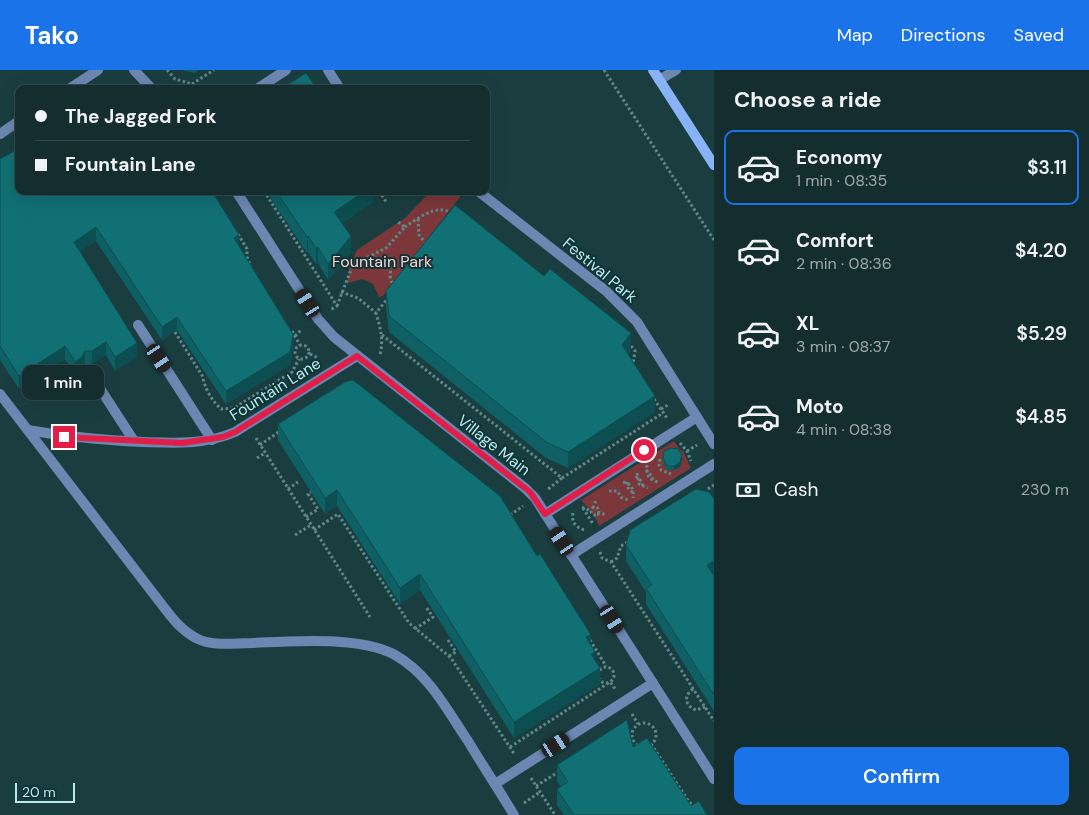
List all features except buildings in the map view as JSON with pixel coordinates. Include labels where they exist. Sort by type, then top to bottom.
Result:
[{"type":"street","points":[[75,85],[98,70]]},
{"type":"street","points":[[134,70],[148,85]]},
{"type":"street","points":[[263,85],[286,70]]},
{"type":"street","points":[[328,70],[337,85]]},
{"type":"street","points":[[653,70],[714,165]]},
{"type":"street","points":[[659,80],[676,70]]},
{"type":"street","points":[[0,134],[15,124]]},
{"type":"street","name":"Village Main","points":[[239,195],[318,319],[334,337],[530,492],[714,779]]},
{"type":"street","name":"Festival Park","points":[[483,195],[606,291],[628,311],[637,322],[714,444]]},
{"type":"street","points":[[138,324],[212,440]]},
{"type":"street","name":"Fountain Lane","points":[[28,430],[80,439],[134,442],[182,443],[212,440],[235,432],[357,356]]},
{"type":"street","points":[[88,370],[134,442]]},
{"type":"street","points":[[0,394],[159,601],[186,632],[203,641],[212,642],[287,641],[347,643],[380,649],[394,655],[418,673],[436,693],[514,815]]},
{"type":"street","points":[[545,514],[697,417]]},
{"type":"street","points":[[571,555],[714,464]]},
{"type":"street","points":[[495,784],[653,683]]},
{"type":"path","points":[[167,70],[175,79],[192,84],[214,70]]},
{"type":"path","points":[[604,70],[714,240]]},
{"type":"path","points":[[267,195],[337,306]]},
{"type":"path","points":[[381,195],[387,204]]},
{"type":"path","points":[[330,311],[337,306],[352,266],[386,248],[404,227],[418,218],[444,210],[453,215]]},
{"type":"path","points":[[418,218],[420,235],[428,246]]},
{"type":"path","points":[[398,222],[404,227]]},
{"type":"path","points":[[236,232],[247,248],[247,257],[255,274]]},
{"type":"path","points":[[391,266],[390,280],[394,290]]},
{"type":"path","points":[[376,313],[400,283]]},
{"type":"path","points":[[341,292],[358,298],[376,313],[382,335],[380,354]]},
{"type":"path","points":[[290,328],[300,345],[308,347],[310,354],[318,358]]},
{"type":"path","points":[[295,336],[302,330]]},
{"type":"path","points":[[175,332],[220,409],[227,410],[236,407],[292,372],[299,359]]},
{"type":"path","points":[[382,335],[562,478]]},
{"type":"path","points":[[627,340],[635,351],[634,369]]},
{"type":"path","points":[[299,359],[295,353],[296,348],[300,345]]},
{"type":"path","points":[[299,359],[306,359],[310,354]]},
{"type":"path","points":[[650,393],[670,423]]},
{"type":"path","points":[[546,491],[668,405]]},
{"type":"path","points":[[236,407],[240,413]]},
{"type":"path","points":[[260,445],[284,429]]},
{"type":"path","points":[[256,438],[370,617]]},
{"type":"path","points":[[677,438],[694,466]]},
{"type":"path","points":[[687,452],[699,444]]},
{"type":"path","points":[[257,458],[265,453]]},
{"type":"path","points":[[660,456],[659,466],[663,474],[672,474]]},
{"type":"path","points":[[646,465],[648,477],[659,482]]},
{"type":"path","points":[[641,468],[646,470]]},
{"type":"path","points":[[637,470],[638,481],[643,486],[651,488],[653,480]]},
{"type":"path","points":[[627,483],[629,475],[637,477]]},
{"type":"path","points":[[618,491],[622,498],[631,500],[632,488],[627,483],[620,481]]},
{"type":"path","points":[[703,481],[708,489]]},
{"type":"path","points":[[288,489],[298,482]]},
{"type":"path","points":[[706,494],[708,489],[714,485]]},
{"type":"path","points":[[633,493],[641,494],[643,486]]},
{"type":"path","points":[[306,517],[318,509],[308,494],[311,492]]},
{"type":"path","points":[[577,503],[591,511]]},
{"type":"path","points":[[507,511],[510,515],[523,506]]},
{"type":"path","points":[[581,506],[594,525],[595,530]]},
{"type":"path","points":[[575,510],[572,517],[577,527],[585,530],[594,525]]},
{"type":"path","points":[[314,530],[338,514],[398,607],[415,629],[449,656],[516,755]]},
{"type":"path","points":[[295,535],[311,525]]},
{"type":"path","points":[[610,562],[618,558],[621,546],[637,535]]},
{"type":"path","points":[[598,544],[602,558],[610,562],[714,721]]},
{"type":"path","points":[[415,629],[433,617],[426,607]]},
{"type":"path","points":[[510,747],[614,678],[614,672],[606,666],[585,633]]},
{"type":"path","points":[[448,640],[456,652],[449,656]]},
{"type":"path","points":[[606,666],[599,670],[598,676],[602,682],[610,682]]},
{"type":"path","points":[[610,682],[616,690]]},
{"type":"path","points":[[693,689],[687,694],[687,704],[696,710],[705,707]]},
{"type":"path","points":[[632,714],[638,724]]},
{"type":"path","points":[[646,723],[654,728],[656,737],[651,744],[639,746],[633,741],[632,733],[638,724],[646,723]]},
{"type":"path","points":[[654,728],[662,723]]},
{"type":"path","points":[[624,732],[632,733]]},
{"type":"path","points":[[651,744],[692,806],[700,808]]},
{"type":"path","points":[[536,786],[568,766]]},
{"type":"path","points":[[531,778],[555,815]]},
{"type":"path","points":[[524,803],[540,792]]},
{"type":"green space","name":"Fountain Park","points":[[427,195],[459,195],[460,197],[383,296],[379,297],[373,284],[362,279],[348,283],[349,268],[357,250],[405,218]]},
{"type":"green space","points":[[674,441],[680,450],[683,451],[691,468],[599,526],[594,515],[581,500]]},
{"type":"route","points":[[64,437],[182,443],[223,437],[235,432],[357,356],[530,492],[545,514],[644,450]]}]
